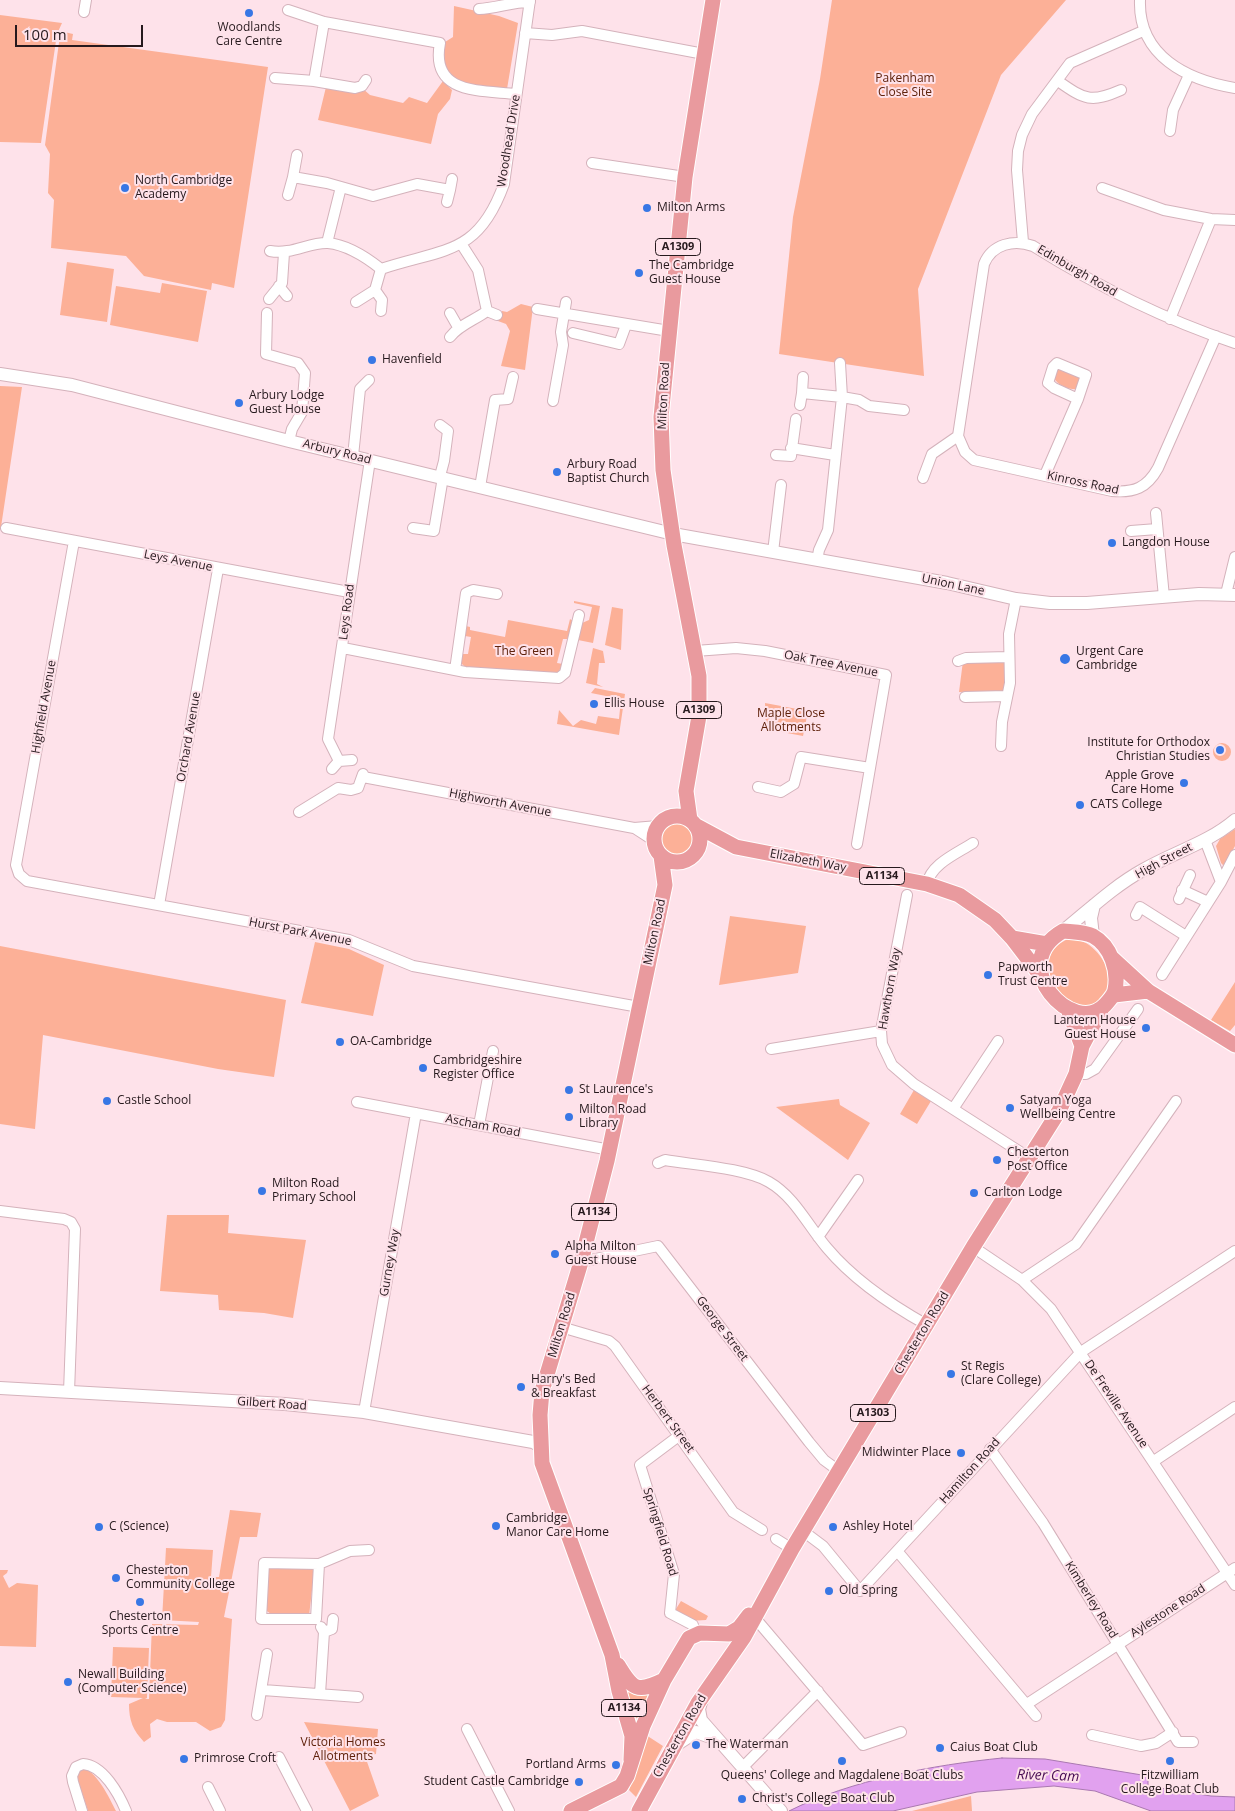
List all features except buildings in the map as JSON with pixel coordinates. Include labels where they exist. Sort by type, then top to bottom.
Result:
[{"type":"main road","name":"Milton Road","points":[[692,822],[686,791],[700,703],[700,676],[673,534],[662,453],[663,393],[685,177],[712,0]]},
{"type":"main road","name":"Milton Road","points":[[660,828],[686,791]]},
{"type":"main road","name":"A1134","points":[[661,856],[656,849],[660,828],[682,816],[692,822]]},
{"type":"main road","name":"Elizabeth Way","points":[[692,822],[736,847]]},
{"type":"main road","points":[[692,822],[700,841],[696,852]]},
{"type":"main road","name":"Elizabeth Way","points":[[696,852],[713,848],[736,847],[927,884],[959,895],[980,907],[1012,938],[1041,976]]},
{"type":"main road","name":"A1134","points":[[681,862],[696,852]]},
{"type":"main road","name":"Milton Road","points":[[632,1760],[632,1736],[619,1691],[612,1655],[545,1474],[540,1446],[542,1391],[581,1262],[610,1150],[665,885],[661,856]]},
{"type":"main road","points":[[661,856],[672,862],[681,862]]},
{"type":"main road","name":"Milton Road","points":[[665,885],[681,862]]},
{"type":"main road","points":[[1068,1009],[1084,1014],[1102,1008],[1114,995],[1116,972],[1104,946],[1093,936],[1063,931],[1047,944],[1042,953],[1041,976],[1047,989],[1068,1009],[1082,1046]]},
{"type":"main road","points":[[1012,938],[1047,944]]},
{"type":"main road","points":[[1111,958],[1148,991],[1235,1045]]},
{"type":"main road","points":[[1114,995],[1148,991]]},
{"type":"main road","name":"Chesterton Road","points":[[768,1592],[973,1246],[1059,1111],[1076,1074],[1082,1046],[1102,1008]]},
{"type":"main road","name":"A1303","points":[[700,1633],[729,1634],[739,1628],[768,1592]]},
{"type":"main road","name":"A1303","points":[[725,1663],[755,1618],[768,1592]]},
{"type":"main road","name":"A1134","points":[[571,1811],[621,1786],[627,1776],[643,1726],[664,1680],[689,1638],[700,1633]]},
{"type":"main road","points":[[700,1633],[718,1641],[724,1650],[725,1663]]},
{"type":"main road","points":[[612,1655],[630,1685],[645,1688],[664,1680]]},
{"type":"main road","name":"Chesterton Road","points":[[639,1811],[670,1752],[725,1663]]},
{"type":"street","points":[[84,12],[86,0]]},
{"type":"street","points":[[1140,0],[1143,31],[1152,45],[1168,61],[1189,75],[1232,88]]},
{"type":"street","points":[[479,9],[493,8],[505,3],[530,1]]},
{"type":"street","name":"Woodhead Drive","points":[[381,269],[411,259],[439,254],[462,245],[483,226],[494,210],[504,184],[530,1]]},
{"type":"street","points":[[288,10],[324,22],[440,43],[438,62],[442,72],[455,86],[516,94]]},
{"type":"street","points":[[314,81],[324,22]]},
{"type":"street","points":[[525,33],[552,35],[582,31],[704,54]]},
{"type":"street","name":"Edinburgh Road","points":[[1143,31],[1077,59],[1064,70],[1058,81],[1032,114],[1022,135],[1018,151],[1017,170],[1023,242],[1123,298],[1170,319],[1235,343]]},
{"type":"street","points":[[1170,131],[1174,110],[1189,75]]},
{"type":"street","points":[[275,78],[314,81],[356,88],[362,86],[366,80]]},
{"type":"street","points":[[1058,81],[1090,98],[1098,99],[1121,90]]},
{"type":"street","points":[[288,195],[297,155]]},
{"type":"street","points":[[592,163],[685,177]]},
{"type":"street","points":[[292,177],[374,196],[384,195],[417,184],[450,190]]},
{"type":"street","points":[[447,202],[452,179]]},
{"type":"street","points":[[328,243],[341,187]]},
{"type":"street","points":[[1102,188],[1123,192],[1164,210],[1211,219],[1235,220]]},
{"type":"street","points":[[1170,319],[1211,219]]},
{"type":"street","points":[[923,478],[932,454],[958,436],[984,264],[987,256],[997,247],[1023,242]]},
{"type":"street","points":[[270,251],[284,253],[328,243],[353,251],[381,269],[376,290],[382,300],[381,311]]},
{"type":"street","points":[[462,245],[478,270],[487,311]]},
{"type":"street","points":[[269,298],[282,283],[284,253]]},
{"type":"street","points":[[279,286],[287,296]]},
{"type":"street","points":[[356,302],[376,290]]},
{"type":"street","points":[[554,401],[563,345],[561,332],[566,302]]},
{"type":"street","points":[[537,309],[669,331]]},
{"type":"street","points":[[487,311],[497,315]]},
{"type":"street","points":[[450,337],[458,328],[475,320],[487,311]]},
{"type":"street","points":[[267,313],[266,354],[298,363],[305,373],[302,412],[292,429],[289,441]]},
{"type":"street","points":[[450,313],[458,328]]},
{"type":"street","points":[[573,333],[619,344],[626,325]]},
{"type":"street","name":"Kinross Road","points":[[958,436],[965,452],[974,460],[1112,491],[1128,492],[1140,489],[1152,479],[1216,336]]},
{"type":"street","points":[[817,560],[819,550],[828,530],[842,397],[840,363]]},
{"type":"street","name":"Arbury Road","points":[[0,374],[72,385],[289,441],[673,534]]},
{"type":"street","points":[[480,487],[495,400],[508,398],[513,377]]},
{"type":"street","points":[[800,404],[803,378]]},
{"type":"street","points":[[353,456],[360,389],[369,380]]},
{"type":"street","points":[[802,393],[842,397],[859,400],[869,406],[904,410]]},
{"type":"street","points":[[1046,475],[1078,399]]},
{"type":"street","points":[[776,455],[790,456],[796,419]]},
{"type":"street","points":[[413,528],[434,530],[448,431],[440,426]]},
{"type":"street","points":[[792,448],[835,455]]},
{"type":"street","name":"Leys Road","points":[[339,761],[328,740],[370,460]]},
{"type":"street","points":[[773,552],[780,485]]},
{"type":"street","points":[[1156,513],[1164,597]]},
{"type":"street","name":"Leys Avenue","points":[[6,528],[349,592]]},
{"type":"street","points":[[1131,531],[1158,529]]},
{"type":"street","name":"Union Lane","points":[[673,534],[947,583],[1016,599],[1050,604],[1231,594]]},
{"type":"street","name":"Highfield Avenue","points":[[19,874],[16,865],[74,541]]},
{"type":"street","points":[[1231,594],[1235,557]]},
{"type":"street","name":"Orchard Avenue","points":[[160,905],[218,568]]},
{"type":"street","points":[[455,670],[466,593],[473,590],[497,594]]},
{"type":"street","points":[[1002,746],[1002,722],[1010,683],[1009,634],[1016,599]]},
{"type":"street","points":[[343,648],[455,670],[561,677],[565,673],[579,615]]},
{"type":"street","name":"Oak Tree Avenue","points":[[695,651],[736,648],[765,651],[886,675],[856,844]]},
{"type":"street","points":[[958,661],[966,658],[1009,657]]},
{"type":"street","points":[[965,697],[1006,696]]},
{"type":"street","points":[[758,788],[781,792],[794,784],[801,757],[870,768]]},
{"type":"street","points":[[332,769],[339,761],[352,760]]},
{"type":"street","name":"Highworth Avenue","points":[[299,812],[338,788],[351,790],[358,788],[363,776],[636,829],[660,828]]},
{"type":"street","name":"High Street","points":[[1063,931],[1094,905],[1141,871],[1221,832],[1235,820]]},
{"type":"street","points":[[1205,840],[1221,882]]},
{"type":"street","points":[[927,884],[929,874],[936,867],[973,843]]},
{"type":"street","points":[[1162,975],[1221,882],[1235,855]]},
{"type":"street","name":"Hurst Park Avenue","points":[[19,874],[27,881],[349,940],[414,966],[639,1007]]},
{"type":"street","points":[[1190,875],[1181,894],[1208,902]]},
{"type":"street","name":"Hawthorn Way","points":[[907,896],[881,1031],[882,1044],[892,1065],[914,1084],[1028,1157]]},
{"type":"street","points":[[1093,936],[1091,918],[1094,905]]},
{"type":"street","points":[[1136,915],[1140,907],[1186,936]]},
{"type":"street","points":[[1076,1074],[1086,1074],[1095,1069],[1138,1009]]},
{"type":"street","points":[[771,1049],[881,1031]]},
{"type":"street","points":[[953,1108],[998,1041]]},
{"type":"street","points":[[479,1125],[493,1051]]},
{"type":"street","points":[[1022,1280],[1076,1244],[1176,1101]]},
{"type":"street","name":"Ascham Road","points":[[357,1102],[610,1150]]},
{"type":"street","name":"Gurney Way","points":[[364,1412],[416,1113]]},
{"type":"street","points":[[658,1163],[665,1160],[746,1173],[769,1182],[802,1212],[818,1237],[863,1282],[926,1325]]},
{"type":"street","points":[[818,1237],[858,1180]]},
{"type":"street","points":[[0,1210],[64,1219],[71,1222],[75,1228],[69,1392]]},
{"type":"street","name":"George Street","points":[[581,1262],[658,1246],[824,1460],[839,1471]]},
{"type":"street","name":"De Freville Avenue","points":[[973,1246],[1022,1280],[1051,1309],[1231,1571],[1235,1585]]},
{"type":"street","name":"Hamilton Road","points":[[803,1531],[823,1546],[860,1591],[1081,1352],[1235,1251]]},
{"type":"street","name":"Herbert Street","points":[[561,1327],[615,1346],[733,1512],[762,1530]]},
{"type":"street","name":"Gilbert Road","points":[[0,1388],[285,1404],[364,1412],[533,1442],[540,1446]]},
{"type":"street","points":[[1154,1460],[1235,1407]]},
{"type":"street","name":"Springfield Road","points":[[680,1435],[640,1465],[674,1574],[670,1613],[693,1625],[700,1633]]},
{"type":"street","name":"Kimberley Road","points":[[990,1449],[1043,1524],[1173,1732]]},
{"type":"street","points":[[776,1539],[792,1549]]},
{"type":"street","points":[[316,1619],[261,1619],[264,1562],[319,1564],[350,1551],[368,1550]]},
{"type":"street","points":[[898,1552],[1036,1716]]},
{"type":"street","points":[[319,1564],[316,1619],[324,1632],[320,1694]]},
{"type":"street","name":"Aylestone Road","points":[[1027,1704],[1231,1571]]},
{"type":"street","points":[[755,1618],[863,1745],[901,1732]]},
{"type":"street","points":[[324,1632],[332,1629],[332,1620]]},
{"type":"street","points":[[257,1715],[263,1690],[267,1654]]},
{"type":"street","points":[[263,1690],[358,1697]]},
{"type":"street","points":[[742,1768],[818,1691]]},
{"type":"street","points":[[703,1697],[699,1709],[700,1716],[718,1740],[780,1810]]},
{"type":"street","points":[[467,1729],[509,1811]]},
{"type":"street","points":[[670,1752],[680,1740],[696,1732],[718,1740]]},
{"type":"street","points":[[1092,1735],[1141,1746],[1156,1743],[1173,1732],[1178,1742],[1193,1742]]},
{"type":"street","points":[[279,1757],[307,1811]]},
{"type":"street","points":[[82,1811],[72,1776],[76,1767],[83,1764],[96,1769],[113,1786],[126,1811]]},
{"type":"street","points":[[208,1787],[220,1811]]},
{"type":"green space","name":"Pakenham Close Site","points":[[832,0],[1066,0],[1001,75],[918,289],[924,376],[779,354],[793,217],[820,79]]},
{"type":"green space","points":[[454,6],[499,16],[518,23],[507,89],[482,87],[460,82],[447,69],[444,57],[445,42],[453,37]]},
{"type":"green space","points":[[0,15],[62,23],[57,34],[41,143],[0,142]]},
{"type":"green space","points":[[64,32],[73,34],[72,40],[268,67],[234,288],[212,283],[211,290],[144,276],[126,256],[51,248],[54,200],[48,193],[50,154],[45,145],[60,35]]},
{"type":"green space","points":[[443,81],[452,90],[450,99],[438,114],[431,144],[318,120],[326,87],[362,88],[370,95],[403,103],[409,97],[427,103]]},
{"type":"green space","points":[[67,262],[114,269],[107,322],[60,315]]},
{"type":"green space","points":[[162,283],[207,291],[198,342],[110,325],[116,286],[160,293]]},
{"type":"green space","points":[[521,304],[533,307],[525,370],[501,366],[510,331],[506,324],[498,321],[502,311],[507,312]]},
{"type":"green space","points":[[1058,367],[1083,377],[1078,389],[1064,387],[1056,381],[1054,378]]},
{"type":"green space","points":[[0,386],[22,387],[1,527],[0,527]]},
{"type":"green space","points":[[574,601],[600,606],[593,643],[578,640],[582,623],[589,620],[592,607],[574,603]]},
{"type":"green space","points":[[612,607],[623,609],[621,650],[605,645]]},
{"type":"green space","name":"The Green","points":[[570,619],[573,621],[569,639],[563,639],[557,663],[563,664],[558,673],[465,667],[462,664],[462,654],[468,654],[471,637],[465,636],[466,626],[470,627],[470,630],[505,637],[508,620],[567,631]]},
{"type":"green space","points":[[593,648],[603,651],[605,663],[599,663],[597,684],[603,687],[586,683]]},
{"type":"green space","points":[[1004,660],[1004,691],[959,692],[963,661]]},
{"type":"green space","points":[[595,688],[625,694],[619,735],[557,724],[559,710],[573,726],[581,720],[596,724],[598,716],[619,719],[621,699],[591,693]]},
{"type":"green space","name":"Maple Close Allotments","points":[[765,703],[808,711],[803,736],[766,729]]},
{"type":"green space","points":[[1218,743],[1226,743],[1231,748],[1229,759],[1218,761],[1213,756],[1213,748]]},
{"type":"green space","points":[[677,822],[684,823],[689,827],[693,832],[693,846],[689,851],[684,855],[677,856],[670,855],[665,851],[661,846],[660,839],[661,832],[665,827],[670,823]]},
{"type":"green space","points":[[1235,829],[1235,846],[1224,866],[1221,863],[1216,846],[1220,839]]},
{"type":"green space","points":[[730,916],[806,926],[798,973],[719,985]]},
{"type":"green space","points":[[1068,939],[1084,942],[1092,947],[1103,960],[1109,974],[1108,989],[1105,996],[1094,1005],[1082,1006],[1069,1000],[1058,990],[1051,976],[1049,962],[1054,949]]},
{"type":"green space","points":[[315,942],[349,949],[384,965],[373,1016],[301,1003]]},
{"type":"green space","points":[[0,946],[286,1000],[274,1077],[218,1069],[43,1035],[35,1129],[0,1124]]},
{"type":"green space","points":[[1235,982],[1235,1025],[1230,1031],[1211,1020]]},
{"type":"green space","points":[[914,1090],[931,1101],[917,1124],[900,1114]]},
{"type":"green space","points":[[839,1099],[840,1105],[870,1123],[848,1160],[776,1107]]},
{"type":"green space","points":[[167,1215],[229,1215],[228,1233],[306,1240],[293,1318],[264,1313],[219,1310],[218,1295],[160,1291]]},
{"type":"green space","points":[[230,1510],[261,1513],[257,1537],[240,1537],[224,1617],[232,1619],[225,1720],[221,1727],[210,1731],[196,1722],[167,1722],[157,1719],[150,1724],[151,1737],[144,1742],[132,1725],[129,1704],[143,1698],[111,1697],[113,1647],[149,1648],[147,1698],[145,1699],[149,1699],[152,1624],[198,1625],[199,1622],[162,1620],[166,1548],[213,1550],[211,1577],[219,1577]]},
{"type":"green space","points":[[272,1565],[312,1568],[314,1573],[309,1616],[271,1614],[264,1609],[267,1570]]},
{"type":"green space","points":[[0,1570],[8,1570],[3,1576],[9,1588],[17,1583],[38,1585],[36,1647],[0,1646]]},
{"type":"green space","points":[[681,1601],[708,1616],[706,1620],[689,1621],[674,1612]]},
{"type":"green space","points":[[629,1690],[651,1691],[640,1719],[634,1717],[628,1694]]},
{"type":"green space","name":"Victoria Homes Allotments","points":[[304,1722],[378,1729],[376,1754],[365,1756],[379,1796],[350,1811]]},
{"type":"green space","points":[[646,1735],[663,1746],[636,1797],[629,1790],[645,1745]]},
{"type":"green space","points":[[80,1768],[86,1769],[96,1778],[116,1811],[88,1811],[77,1778]]},
{"type":"green space","points":[[971,1796],[972,1811],[912,1811]]},
{"type":"water","name":"River Cam","points":[[1002,1758],[1045,1759],[1148,1776],[1148,1786],[1211,1796],[1235,1797],[1235,1811],[1151,1811],[1095,1791],[1054,1786],[977,1792],[893,1811],[789,1811],[813,1800],[865,1782],[893,1775]]},
{"type":"place","name":"Woodlands Care Centre","points":[[249,13]]},
{"type":"place","name":"North Cambridge Academy","points":[[125,188]]},
{"type":"place","name":"Milton Arms","points":[[647,208]]},
{"type":"place","name":"The Cambridge Guest House","points":[[639,273]]},
{"type":"place","name":"Havenfield","points":[[372,360]]},
{"type":"place","name":"Arbury Lodge Guest House","points":[[239,403]]},
{"type":"place","name":"Arbury Road Baptist Church","points":[[557,472]]},
{"type":"place","name":"Langdon House","points":[[1112,543]]},
{"type":"place","name":"Urgent Care Cambridge","points":[[1065,659]]},
{"type":"place","name":"Ellis House","points":[[594,704]]},
{"type":"place","name":"Institute for Orthodox Christian Studies","points":[[1220,750]]},
{"type":"place","name":"Apple Grove Care Home","points":[[1184,783]]},
{"type":"place","name":"CATS College","points":[[1080,805]]},
{"type":"place","name":"Papworth Trust Centre","points":[[988,975]]},
{"type":"place","name":"Lantern House Guest House","points":[[1146,1028]]},
{"type":"place","name":"OA-Cambridge","points":[[340,1042]]},
{"type":"place","name":"Cambridgeshire Register Office","points":[[423,1068]]},
{"type":"place","name":"St Laurence's","points":[[569,1090]]},
{"type":"place","name":"Castle School","points":[[107,1101]]},
{"type":"place","name":"Satyam Yoga Wellbeing Centre","points":[[1010,1108]]},
{"type":"place","name":"Milton Road Library","points":[[569,1117]]},
{"type":"place","name":"Chesterton Post Office","points":[[997,1160]]},
{"type":"place","name":"Milton Road Primary School","points":[[262,1191]]},
{"type":"place","name":"Carlton Lodge","points":[[974,1193]]},
{"type":"place","name":"Alpha Milton Guest House","points":[[555,1254]]},
{"type":"place","name":"St Regis (Clare College)","points":[[951,1374]]},
{"type":"place","name":"Harry's Bed & Breakfast","points":[[521,1387]]},
{"type":"place","name":"Midwinter Place","points":[[961,1453]]},
{"type":"place","name":"Cambridge Manor Care Home","points":[[496,1526]]},
{"type":"place","name":"C (Science)","points":[[99,1527]]},
{"type":"place","name":"Ashley Hotel","points":[[833,1527]]},
{"type":"place","name":"Chesterton Community College","points":[[116,1578]]},
{"type":"place","name":"Old Spring","points":[[829,1591]]},
{"type":"place","name":"Chesterton Sports Centre","points":[[140,1602]]},
{"type":"place","name":"Newall Building (Computer Science)","points":[[68,1682]]},
{"type":"place","name":"The Waterman","points":[[696,1745]]},
{"type":"place","name":"Caius Boat Club","points":[[940,1748]]},
{"type":"place","name":"Primrose Croft","points":[[184,1759]]},
{"type":"place","name":"Queens' College and Magdalene Boat Clubs","points":[[842,1761]]},
{"type":"place","name":"Fitzwilliam College Boat Club","points":[[1170,1761]]},
{"type":"place","name":"Portland Arms","points":[[616,1765]]},
{"type":"place","name":"Student Castle Cambridge","points":[[579,1782]]},
{"type":"place","name":"Christ's College Boat Club","points":[[742,1799]]}]
